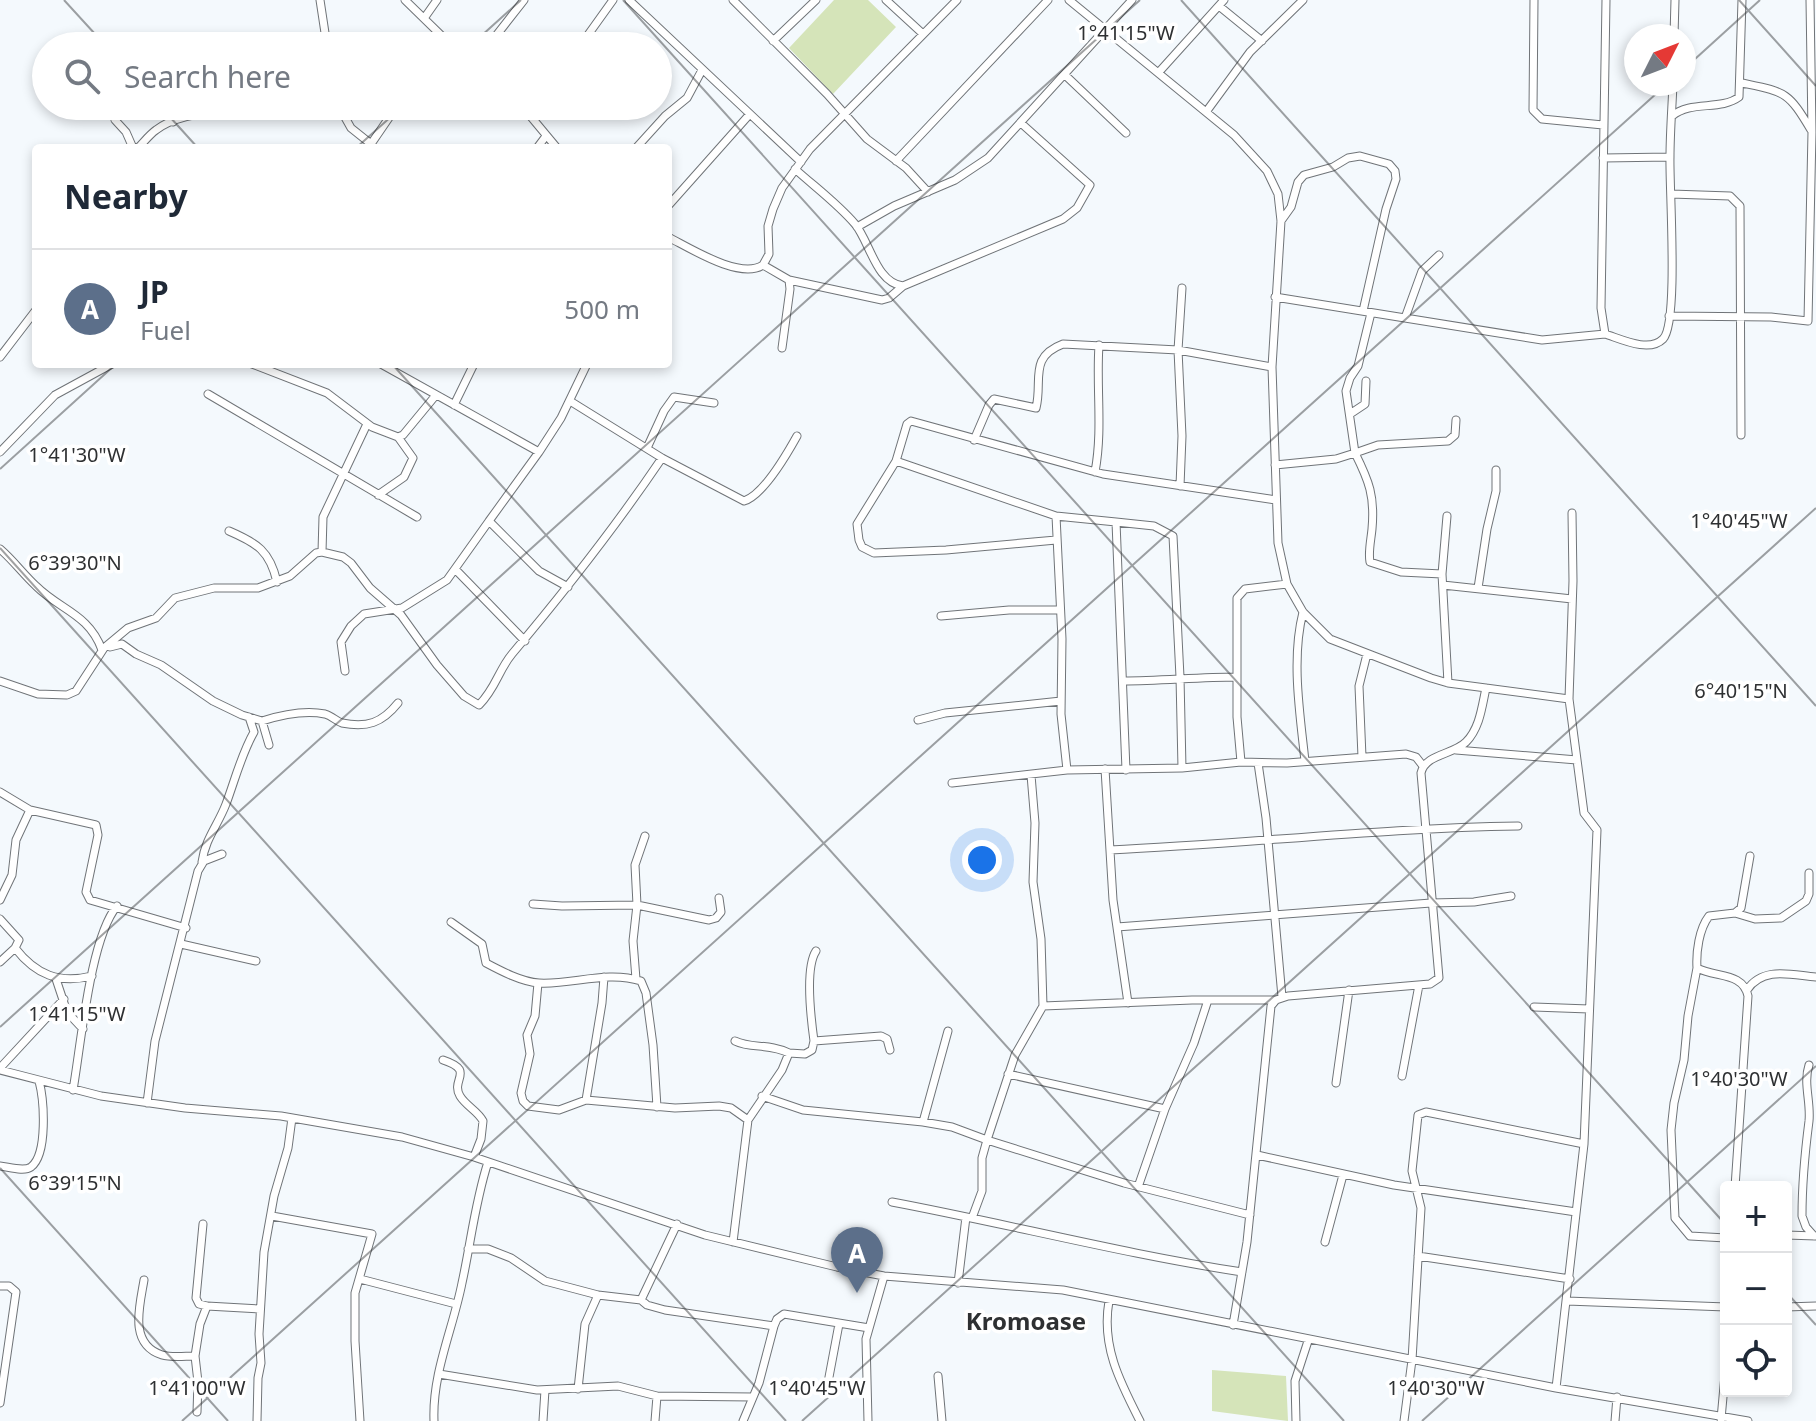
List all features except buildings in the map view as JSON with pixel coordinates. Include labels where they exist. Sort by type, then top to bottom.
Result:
[{"type":"street","points":[[320,0],[325,32]]},
{"type":"street","points":[[405,0],[438,32]]},
{"type":"street","points":[[425,17],[437,0]]},
{"type":"street","points":[[499,32],[524,0]]},
{"type":"street","points":[[590,32],[613,0]]},
{"type":"street","points":[[629,0],[662,32]]},
{"type":"street","points":[[733,0],[867,139],[906,168],[928,192]]},
{"type":"street","points":[[773,41],[816,0]]},
{"type":"street","points":[[886,0],[923,34]]},
{"type":"street","points":[[672,239],[748,271],[763,265],[769,254],[770,217],[782,188],[795,169],[845,113],[957,0]]},
{"type":"street","points":[[896,161],[1048,0]]},
{"type":"street","points":[[1069,0],[1234,135],[1267,171],[1278,194],[1281,221],[1272,367],[1278,543],[1287,584],[1303,612],[1330,639],[1448,683],[1569,699]]},
{"type":"street","points":[[857,227],[894,206],[955,180],[988,158],[1132,0]]},
{"type":"street","points":[[1206,112],[1262,41],[1303,0]]},
{"type":"street","points":[[1534,0],[1533,110],[1536,117],[1603,125]]},
{"type":"street","points":[[1605,334],[1600,293],[1606,0]]},
{"type":"street","points":[[1674,24],[1675,0]]},
{"type":"street","points":[[1672,116],[1687,108],[1735,101],[1742,91],[1742,0]]},
{"type":"street","points":[[1808,321],[1814,145],[1810,0]]},
{"type":"street","points":[[1159,72],[1222,3],[1262,41]]},
{"type":"street","points":[[672,41],[801,162]]},
{"type":"street","points":[[672,110],[687,98],[702,70]]},
{"type":"street","points":[[1065,75],[1126,133]]},
{"type":"street","points":[[1742,83],[1787,95],[1812,132]]},
{"type":"street","points":[[1275,297],[1542,340],[1605,334],[1651,346],[1661,342],[1666,334],[1669,316],[1673,96]]},
{"type":"street","points":[[672,202],[749,115]]},
{"type":"street","points":[[115,120],[134,144]]},
{"type":"street","points":[[140,144],[158,128],[181,120]]},
{"type":"street","points":[[346,120],[369,144]]},
{"type":"street","points":[[374,144],[388,120]]},
{"type":"street","points":[[537,120],[553,144]]},
{"type":"street","points":[[640,144],[661,120]]},
{"type":"street","points":[[763,265],[789,280],[882,300],[903,286],[1054,223],[1077,208],[1090,185],[1022,124]]},
{"type":"street","points":[[540,144],[546,136]]},
{"type":"street","points":[[1281,221],[1291,207],[1298,182],[1304,175],[1360,156],[1389,164],[1395,171],[1396,179],[1386,209],[1358,366],[1348,383],[1350,414],[1355,453],[1371,488],[1370,562],[1401,572],[1442,574]]},
{"type":"street","points":[[1603,158],[1670,157]]},
{"type":"street","points":[[795,169],[857,227],[883,273],[903,286]]},
{"type":"street","points":[[1671,194],[1730,196],[1740,206],[1741,435]]},
{"type":"street","points":[[1405,318],[1422,271],[1439,255]]},
{"type":"street","points":[[782,348],[789,280]]},
{"type":"street","points":[[1180,486],[1182,436],[1178,350],[1182,288]]},
{"type":"street","points":[[0,357],[32,315]]},
{"type":"street","points":[[1669,316],[1741,316],[1808,321],[1816,326]]},
{"type":"street","points":[[974,440],[994,399],[1036,408],[1040,362],[1055,347],[1063,344],[1178,350],[1272,367]]},
{"type":"street","points":[[1095,472],[1101,411],[1097,367],[1099,345]]},
{"type":"street","points":[[0,452],[55,395],[105,368]]},
{"type":"street","points":[[262,368],[327,393],[367,424],[398,437],[413,458],[404,477],[378,495]]},
{"type":"street","points":[[391,368],[539,452]]},
{"type":"street","points":[[454,405],[472,368]]},
{"type":"street","points":[[345,671],[341,642],[351,626],[369,612],[394,610],[447,580],[539,452],[570,401],[585,368]]},
{"type":"street","points":[[1350,414],[1365,404],[1366,381]]},
{"type":"street","points":[[208,394],[417,517]]},
{"type":"street","points":[[398,437],[436,395]]},
{"type":"street","points":[[647,448],[674,397],[714,403]]},
{"type":"street","points":[[570,401],[662,458],[738,499],[748,501],[779,466],[797,436]]},
{"type":"street","points":[[1275,465],[1336,459],[1378,445],[1448,441],[1455,435],[1456,420]]},
{"type":"street","points":[[1056,540],[874,553],[865,549],[859,540],[857,524],[896,461],[907,424],[911,421],[1095,472],[1276,500]]},
{"type":"street","points":[[322,552],[323,517],[367,424]]},
{"type":"street","points":[[0,681],[38,694],[67,695],[80,687],[103,649],[128,628],[156,618],[175,598],[214,588],[250,589],[277,582],[302,567],[316,553],[322,552],[343,557],[351,563],[464,696],[479,705],[494,690],[509,659],[568,587],[662,458]]},
{"type":"street","points":[[896,461],[1056,516],[1154,526],[1173,536],[1182,768]]},
{"type":"street","points":[[1478,588],[1496,491],[1496,470]]},
{"type":"street","points":[[1556,1388],[1584,1144],[1597,830],[1585,816],[1569,699],[1572,513]]},
{"type":"street","points":[[1056,516],[1061,701],[1067,770]]},
{"type":"street","points":[[1447,516],[1442,574],[1448,683]]},
{"type":"street","points":[[489,521],[539,571],[552,581],[568,587]]},
{"type":"street","points":[[1116,522],[1126,770]]},
{"type":"street","points":[[229,531],[262,549],[271,560],[277,582]]},
{"type":"street","points":[[0,549],[36,587],[63,604],[91,629],[103,649]]},
{"type":"street","points":[[455,569],[525,641]]},
{"type":"street","points":[[1241,762],[1237,598],[1245,589],[1287,584]]},
{"type":"street","points":[[1443,585],[1572,599]]},
{"type":"street","points":[[941,616],[1009,610],[1060,610]]},
{"type":"street","points":[[1303,612],[1298,663],[1305,761]]},
{"type":"street","points":[[103,649],[122,644],[161,665],[213,701],[262,721],[287,715],[325,714],[341,723],[369,725],[383,719],[398,703]]},
{"type":"street","points":[[1362,757],[1359,686],[1367,654]]},
{"type":"street","points":[[1123,681],[1237,677]]},
{"type":"street","points":[[1423,766],[1465,743],[1473,732],[1486,688]]},
{"type":"street","points":[[918,720],[945,713],[1061,701]]},
{"type":"street","points":[[147,1103],[155,1041],[206,840],[225,807],[244,748],[254,732],[249,717]]},
{"type":"street","points":[[262,721],[269,745]]},
{"type":"street","points":[[1454,750],[1577,760]]},
{"type":"street","points":[[952,783],[1067,770],[1182,768],[1406,754],[1416,757],[1423,766],[1424,827],[1439,978],[1430,984],[1279,999],[1043,1006]]},
{"type":"street","points":[[1258,763],[1276,915],[1279,999]]},
{"type":"street","points":[[1105,769],[1117,927],[1128,1003]]},
{"type":"street","points":[[958,1283],[969,1218],[982,1191],[982,1158],[987,1140],[1022,1040],[1043,1006],[1041,939],[1033,882],[1035,823],[1031,775]]},
{"type":"street","points":[[0,792],[30,810],[96,825],[98,835],[86,892],[90,900],[186,928]]},
{"type":"street","points":[[0,900],[12,875],[16,840],[30,810]]},
{"type":"street","points":[[1110,850],[1268,841],[1424,827],[1518,826]]},
{"type":"street","points":[[636,979],[633,941],[637,905],[635,865],[645,836]]},
{"type":"street","points":[[201,864],[222,854]]},
{"type":"street","points":[[1735,913],[1742,902],[1750,856]]},
{"type":"street","points":[[1720,1238],[1690,1236],[1675,1218],[1673,1201],[1672,1116],[1684,1060],[1696,957],[1704,922],[1709,916],[1735,913],[1755,919],[1781,918],[1806,901],[1809,873]]},
{"type":"street","points":[[1117,927],[1483,901],[1511,896]]},
{"type":"street","points":[[533,904],[637,905],[709,920],[721,912],[719,898]]},
{"type":"street","points":[[73,1090],[92,976],[107,920],[117,906]]},
{"type":"street","points":[[0,919],[19,940],[0,962]]},
{"type":"street","points":[[451,922],[482,944],[486,963],[538,983],[604,977],[636,979],[644,985],[653,1045],[657,1107]]},
{"type":"street","points":[[181,944],[256,961]]},
{"type":"street","points":[[15,948],[27,963],[56,979],[77,980],[92,976]]},
{"type":"street","points":[[735,1041],[747,1045],[769,1045],[789,1053],[805,1054],[812,1050],[809,982],[811,962],[816,951]]},
{"type":"street","points":[[1697,968],[1715,976],[1737,978],[1747,990]]},
{"type":"street","points":[[1735,1181],[1747,990],[1754,980],[1768,974],[1816,977]]},
{"type":"street","points":[[586,1100],[604,977]]},
{"type":"street","points":[[56,979],[67,1012],[83,1029]]},
{"type":"street","points":[[538,983],[535,1016],[527,1035],[531,1048],[520,1097],[528,1106],[556,1110],[586,1100],[657,1107],[719,1106],[731,1108],[748,1120]]},
{"type":"street","points":[[1402,1076],[1419,985]]},
{"type":"street","points":[[1336,1083],[1349,990]]},
{"type":"street","points":[[64,999],[0,1069],[73,1090],[147,1103],[292,1118],[402,1137],[474,1157],[733,1242],[884,1276],[1063,1290],[1308,1341],[1721,1419],[1748,1421]]},
{"type":"street","points":[[1233,1325],[1257,1155],[1269,1015],[1271,1006],[1279,999]]},
{"type":"street","points":[[1138,1187],[1208,1000]]},
{"type":"street","points":[[1534,1007],[1589,1009]]},
{"type":"street","points":[[923,1122],[948,1031]]},
{"type":"street","points":[[814,1041],[881,1036],[887,1039],[890,1050]]},
{"type":"street","points":[[733,1242],[748,1120],[782,1070],[789,1053]]},
{"type":"street","points":[[443,1060],[459,1068],[459,1096],[483,1121],[481,1139],[474,1157]]},
{"type":"street","points":[[1809,1065],[1806,1075],[1809,1122],[1805,1136],[1802,1216],[1806,1227],[1815,1236]]},
{"type":"street","points":[[1008,1074],[1165,1109]]},
{"type":"street","points":[[0,1166],[26,1169],[36,1160],[43,1127],[44,1102],[39,1081]]},
{"type":"street","points":[[762,1096],[803,1110],[952,1127],[1138,1187],[1250,1215]]},
{"type":"street","points":[[1404,1421],[1412,1360],[1421,1208],[1412,1171],[1418,1115],[1426,1112],[1584,1144]]},
{"type":"street","points":[[257,1421],[264,1252],[292,1118]]},
{"type":"street","points":[[1257,1155],[1418,1189],[1456,1192],[1576,1212]]},
{"type":"street","points":[[434,1421],[439,1374],[479,1188],[488,1162]]},
{"type":"street","points":[[1325,1242],[1343,1175]]},
{"type":"street","points":[[892,1202],[1060,1235],[1165,1260],[1242,1272]]},
{"type":"street","points":[[272,1216],[372,1234],[355,1293],[360,1421]]},
{"type":"street","points":[[203,1224],[196,1298],[199,1304],[260,1309]]},
{"type":"street","points":[[641,1300],[677,1224]]},
{"type":"street","points":[[1792,1235],[1815,1236]]},
{"type":"street","points":[[468,1249],[488,1249],[511,1258],[545,1281],[598,1295],[641,1300],[665,1310],[774,1326]]},
{"type":"street","points":[[1418,1256],[1570,1279]]},
{"type":"street","points":[[868,1421],[866,1339],[884,1276]]},
{"type":"street","points":[[360,1279],[456,1304]]},
{"type":"street","points":[[144,1280],[138,1320],[144,1340],[157,1353],[165,1356],[195,1356]]},
{"type":"street","points":[[0,1286],[9,1286],[16,1292],[0,1403]]},
{"type":"street","points":[[578,1389],[585,1324],[598,1295]]},
{"type":"street","points":[[1109,1301],[1106,1318],[1112,1360],[1140,1421]]},
{"type":"street","points":[[1567,1301],[1720,1307]]},
{"type":"street","points":[[197,1412],[195,1356],[200,1324],[207,1306]]},
{"type":"street","points":[[1792,1307],[1816,1306]]},
{"type":"street","points":[[743,1421],[759,1383],[774,1326],[784,1314],[869,1328]]},
{"type":"street","points":[[826,1393],[839,1324]]},
{"type":"street","points":[[1296,1421],[1295,1381],[1308,1341]]},
{"type":"street","points":[[439,1374],[545,1390],[618,1386],[657,1396],[753,1397]]},
{"type":"street","points":[[938,1376],[942,1421]]},
{"type":"street","points":[[543,1421],[545,1390]]},
{"type":"street","points":[[655,1421],[657,1396]]},
{"type":"street","points":[[1615,1421],[1617,1397]]},
{"type":"street","points":[[1721,1419],[1723,1397]]},
{"type":"green space","points":[[834,0],[868,0],[896,27],[833,94],[789,48]]},
{"type":"green space","points":[[1212,1370],[1286,1376],[1288,1421],[1212,1411]]},
{"type":"place","name":"JP","points":[[857,1293]]},
{"type":"district","name":"Kromoase","points":[[1026,1322]]}]
